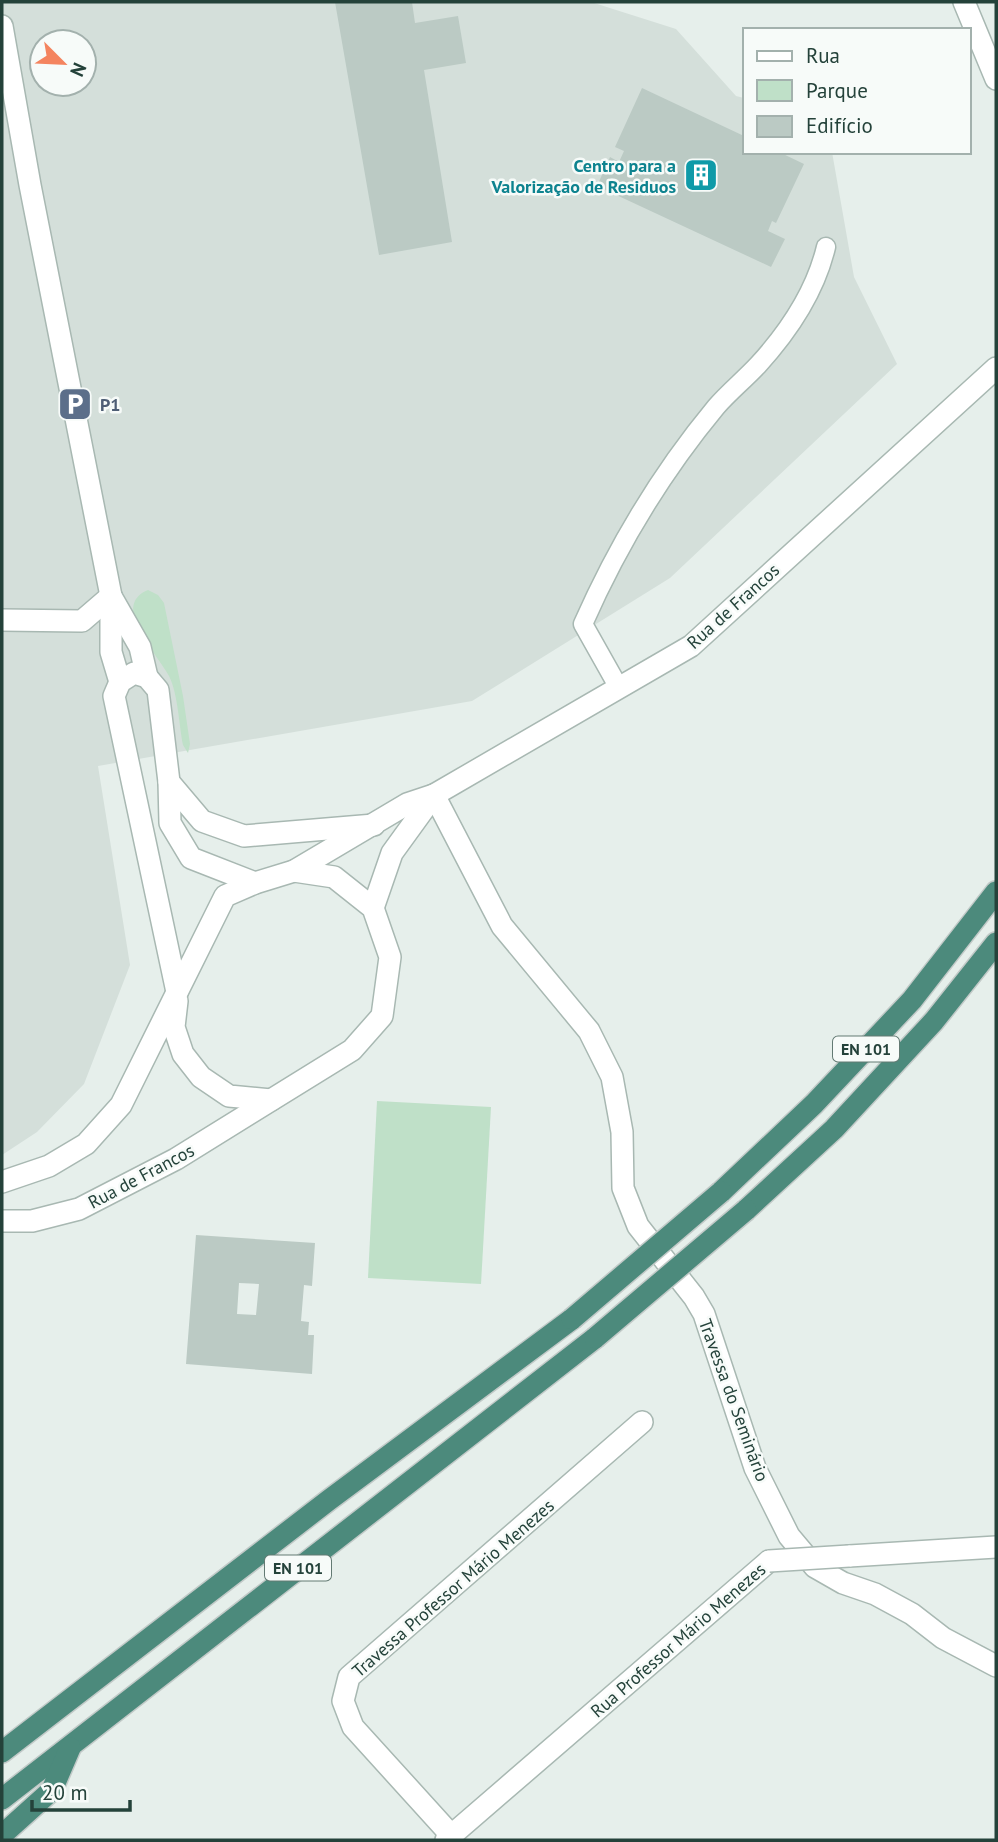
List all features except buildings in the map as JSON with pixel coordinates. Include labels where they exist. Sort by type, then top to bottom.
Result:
[{"type":"highway","name":"EN 101","points":[[2,1752],[329,1500],[572,1320],[721,1192],[814,1104],[912,1000],[996,892]]},
{"type":"highway","name":"EN 101","points":[[2,1799],[595,1338],[746,1210],[834,1129],[934,1021],[996,943]]},
{"type":"highway","points":[[2,1835],[52,1790],[71,1746]]},
{"type":"street","points":[[964,2],[996,79]]},
{"type":"street","points":[[2,26],[30,185],[111,596],[111,652],[120,682]]},
{"type":"street","name":"Rua de Francos","points":[[2,1182],[49,1166],[86,1144],[121,1105],[225,896],[294,871],[407,804],[434,795],[691,646],[996,368]]},
{"type":"street","points":[[2,620],[82,621],[111,596]]},
{"type":"street","points":[[111,596],[140,647],[148,677],[158,690],[169,782],[170,823],[191,858],[255,883]]},
{"type":"street","points":[[148,677],[134,673],[120,682],[114,696],[177,992]]},
{"type":"street","points":[[169,782],[202,821],[244,836],[374,825]]},
{"type":"street","name":"Rua de Francos","points":[[373,908],[392,853],[434,795]]},
{"type":"street","name":"Travessa do Seminário","points":[[434,795],[502,926],[589,1031],[612,1077],[622,1132],[623,1188],[638,1226],[694,1297],[704,1314],[755,1468],[789,1536],[815,1567],[843,1583],[875,1594],[912,1614],[943,1638],[996,1665]]},
{"type":"street","name":"Rua de Francos","points":[[2,1221],[32,1221],[79,1209],[176,1159],[352,1050],[383,1016],[390,957],[373,908],[334,877],[294,871]]},
{"type":"street","name":"Rua de Francos","points":[[177,992],[174,1027],[183,1054],[201,1077],[229,1096],[271,1100]]},
{"type":"street","name":"Travessa Professor Mário Menezes","points":[[449,1838],[353,1727],[342,1701],[349,1677],[642,1422]]},
{"type":"street","name":"Rua Professor Mário Menezes","points":[[449,1838],[769,1561],[996,1547]]},
{"type":"lane","points":[[619,688],[583,624],[603,580],[641,513],[677,458],[718,406],[759,364],[803,305],[820,271],[827,247]]},
{"type":"shaded area","points":[[2,2],[591,2],[676,29],[736,96],[743,98],[743,154],[832,154],[854,277],[897,364],[670,578],[472,701],[98,766],[130,965],[84,1084],[37,1132],[2,1155]]},
{"type":"green space","points":[[148,590],[158,595],[164,603],[183,696],[190,744],[188,753],[183,745],[172,683],[135,618],[133,607],[137,597]]},
{"type":"green space","points":[[377,1101],[491,1107],[481,1284],[368,1278]]},
{"type":"place","name":"Centro para a Valorização de Residuos","points":[[701,175]]},
{"type":"place","name":"P1","points":[[75,404]]}]
